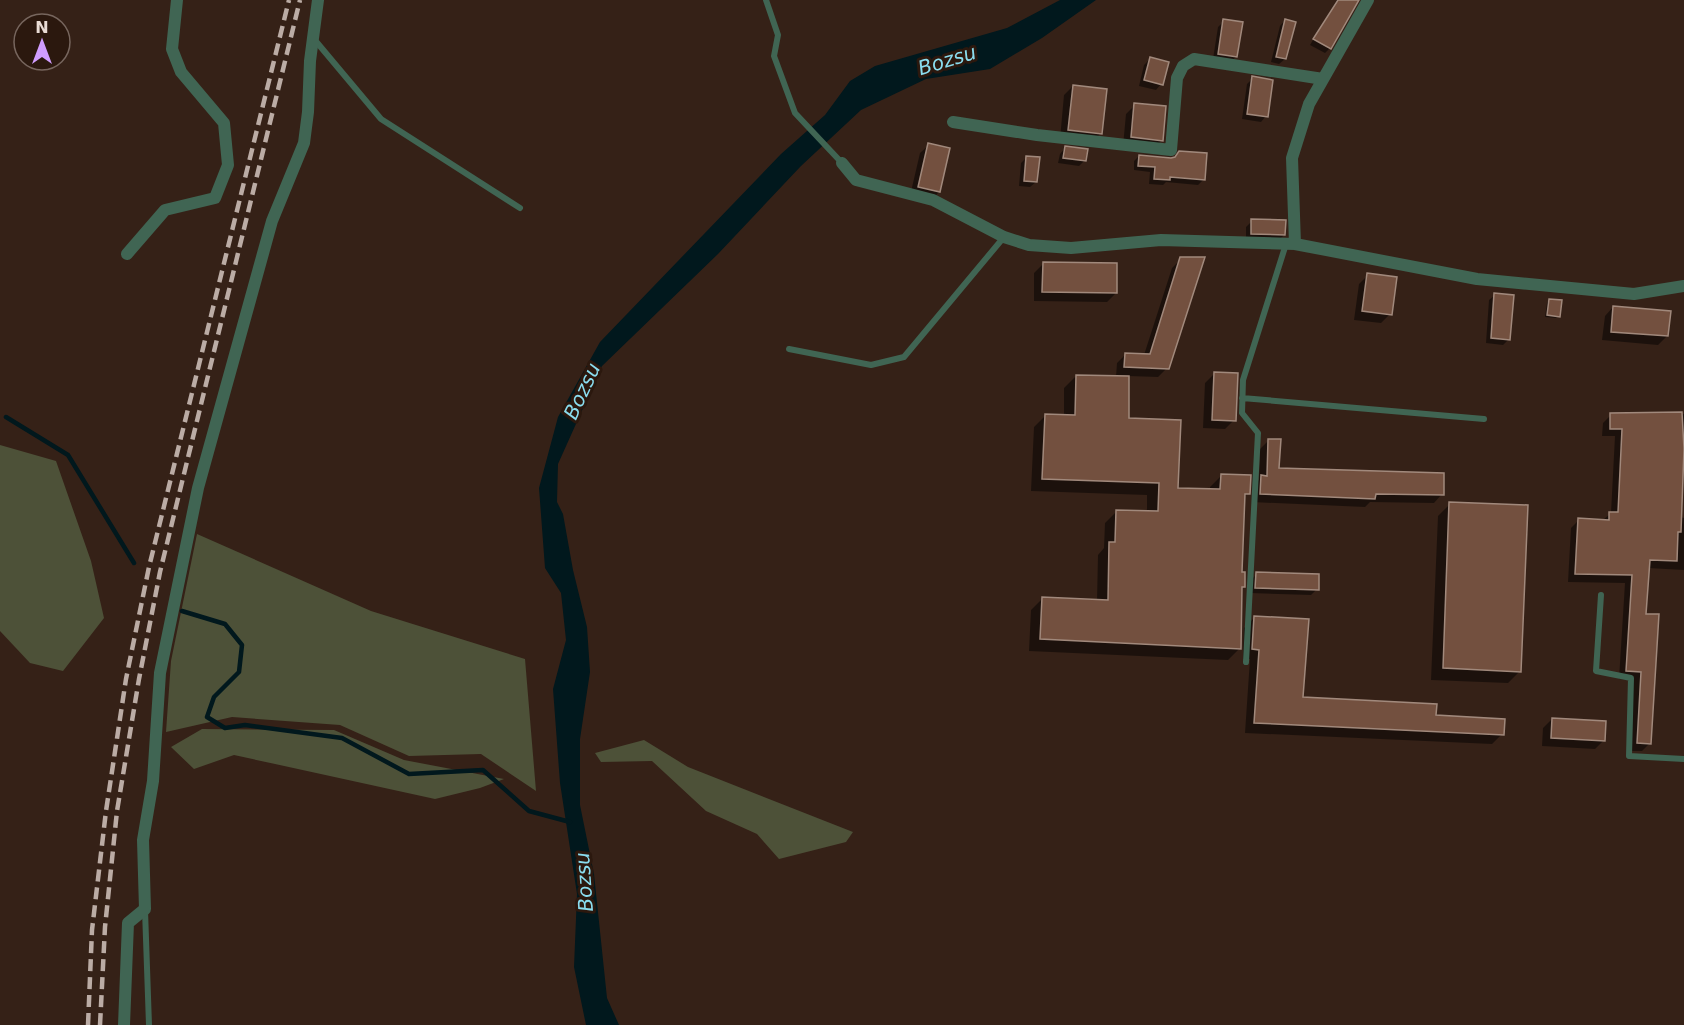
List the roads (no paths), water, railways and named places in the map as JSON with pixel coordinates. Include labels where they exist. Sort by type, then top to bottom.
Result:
[{"type":"street","points":[[127,254],[165,210],[215,198],[228,165],[224,123],[182,72],[172,49],[177,0]]},
{"type":"street","points":[[124,1025],[128,923],[145,909],[143,840],[153,781],[160,673],[198,488],[272,220],[303,143],[318,0]]},
{"type":"street","points":[[1290,244],[1292,158],[1309,104],[1368,0]]},
{"type":"street","points":[[953,122],[1037,135],[1171,150],[1177,78],[1183,66],[1194,59],[1323,79]]},
{"type":"street","points":[[842,163],[856,180],[933,200],[1004,237],[1029,245],[1071,248],[1161,240],[1290,244],[1478,279],[1634,294],[1684,286]]},
{"type":"lane","points":[[766,0],[778,35],[774,56],[795,113],[842,163]]},
{"type":"lane","points":[[313,38],[381,119],[520,208]]},
{"type":"lane","points":[[789,349],[871,365],[904,357],[1004,237]]},
{"type":"lane","points":[[1246,662],[1257,433],[1242,413],[1243,380],[1290,244]]},
{"type":"lane","points":[[1242,398],[1484,419]]},
{"type":"lane","points":[[1601,595],[1596,671],[1631,678],[1629,756],[1684,759]]},
{"type":"lane","points":[[145,909],[149,1025]]},
{"type":"water","name":"Bozsu","points":[[1060,0],[1096,0],[1042,38],[990,69],[926,79],[861,110],[801,166],[718,254],[602,366],[558,464],[557,502],[563,514],[573,570],[587,627],[590,672],[580,739],[580,805],[594,874],[607,998],[619,1025],[586,1025],[574,967],[577,894],[560,783],[553,689],[566,640],[561,593],[545,568],[539,488],[558,417],[600,342],[781,154],[825,115],[850,81],[875,66],[1007,28]]},
{"type":"waterway","points":[[6,417],[68,455],[134,563]]},
{"type":"waterway","points":[[182,611],[225,624],[242,645],[239,672],[214,697],[207,717],[225,728],[245,725],[342,738],[409,774],[483,770],[529,811],[570,822]]},
{"type":"railway","points":[[88,1025],[92,930],[106,811],[126,679],[149,567],[289,0]]},
{"type":"railway","points":[[100,1025],[105,927],[117,811],[139,679],[160,572],[300,0]]}]
